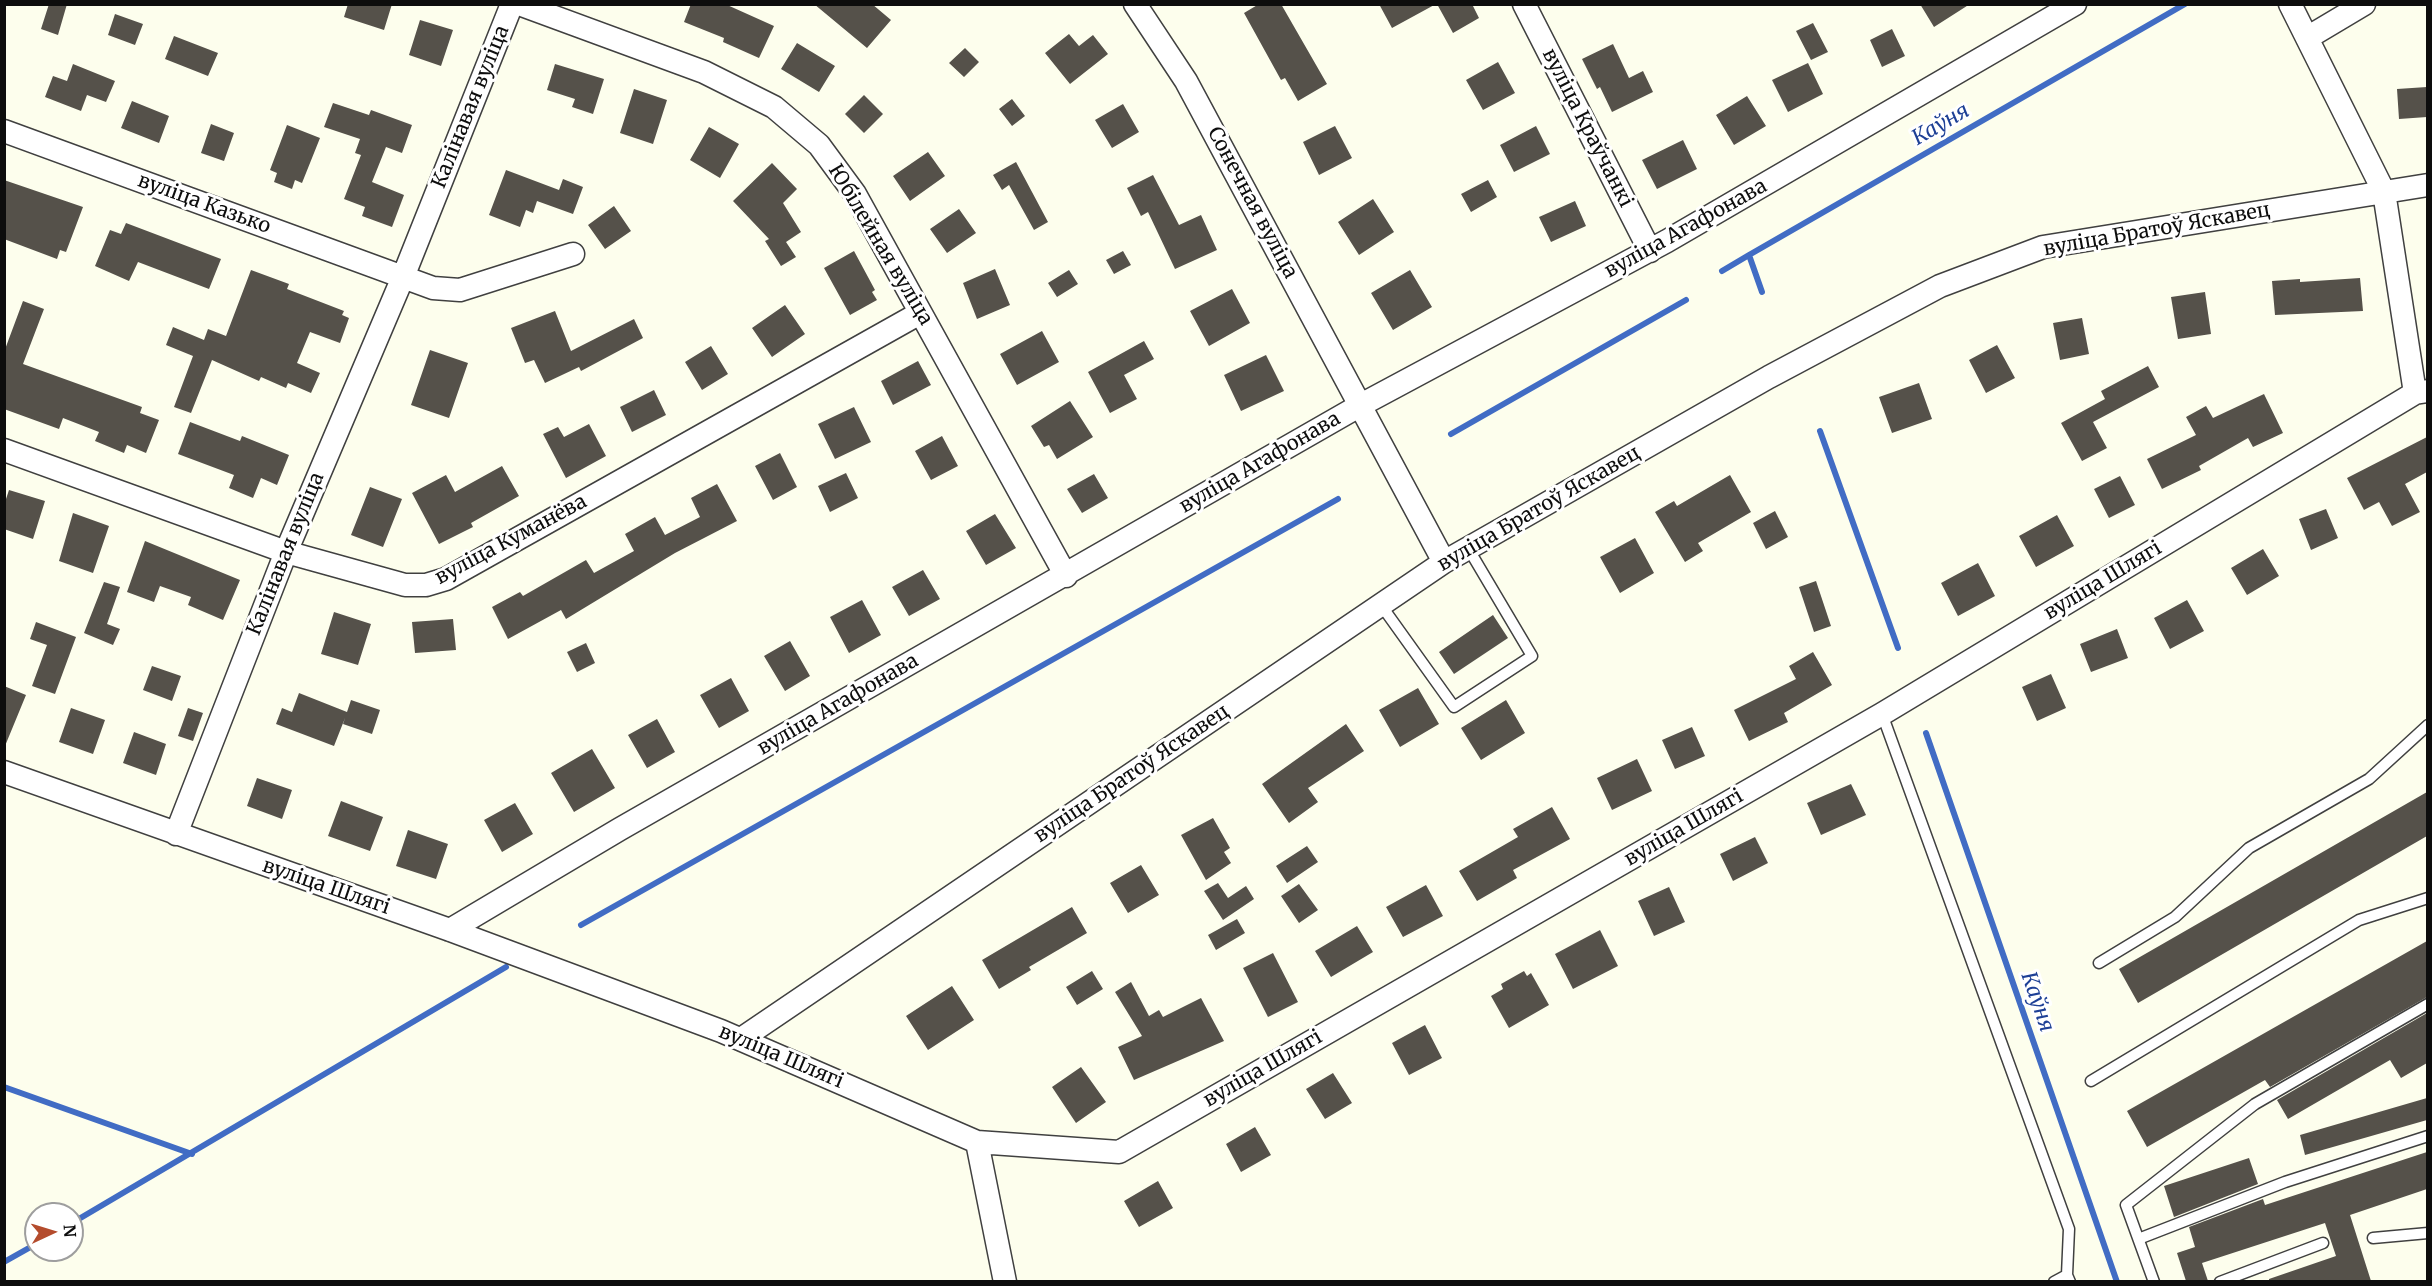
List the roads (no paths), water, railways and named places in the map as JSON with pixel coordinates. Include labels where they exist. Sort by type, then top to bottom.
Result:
[{"type":"street","name":"Калінавая вуліца","points":[[176,834],[286,552],[404,277],[512,4]]},
{"type":"street","name":"Юбілейная вуліца","points":[[519,4],[704,72],[774,107],[819,145],[855,194],[1066,576]]},
{"type":"street","name":"Сонечная вуліца","points":[[1135,4],[1186,81],[1444,562]]},
{"type":"street","name":"вуліца Краўчанкі","points":[[1524,4],[1650,251]]},
{"type":"street","name":"вуліца Агафонава","points":[[450,930],[620,829],[1066,576],[1359,406],[1650,251],[2075,4]]},
{"type":"street","points":[[2290,4],[2384,192],[2421,392]]},
{"type":"street","points":[[2307,38],[2364,4]]},
{"type":"street","name":"вуліца Казько","points":[[4,131],[404,277]]},
{"type":"street","name":"вуліца Братоў Яскавец","points":[[741,1039],[1444,562],[1769,376],[1940,286],[2043,248],[2427,185]]},
{"type":"street","points":[[404,277],[434,288],[460,290],[573,255]]},
{"type":"street","name":"вуліца Куманёва","points":[[4,450],[286,552],[405,585],[426,585],[446,579],[920,313]]},
{"type":"street","name":"вуліца Шлягі","points":[[4,771],[450,930],[741,1039],[977,1142],[1119,1152],[1882,714],[2421,392]]},
{"type":"street","points":[[977,1142],[999,1278]]},
{"type":"lane","points":[[1381,604],[1454,707],[1532,656],[1468,548]]},
{"type":"lane","points":[[1882,714],[2069,1229],[2069,1278],[2054,1281]]},
{"type":"lane","points":[[2099,963],[2175,917],[2249,848],[2369,779],[2427,725]]},
{"type":"lane","points":[[2091,1081],[2359,920],[2427,898]]},
{"type":"lane","points":[[2154,1281],[2126,1205],[2254,1104],[2427,1004]]},
{"type":"lane","points":[[2140,1238],[2285,1182],[2427,1136]]},
{"type":"lane","points":[[2373,1238],[2427,1233]]},
{"type":"lane","points":[[2220,1281],[2323,1243]]},
{"type":"waterway","name":"Каўня","points":[[1762,292],[1749,255],[2185,4]]},
{"type":"waterway","points":[[1722,271],[1749,255]]},
{"type":"waterway","points":[[1451,434],[1686,300]]},
{"type":"waterway","name":"Каўня","points":[[1820,431],[1898,648]]},
{"type":"waterway","points":[[581,925],[1338,499]]},
{"type":"waterway","name":"Каўня","points":[[1926,733],[2117,1282]]},
{"type":"waterway","points":[[84,1216],[506,967]]},
{"type":"waterway","points":[[4,1087],[192,1154]]},
{"type":"waterway","points":[[4,1262],[24,1251]]}]
